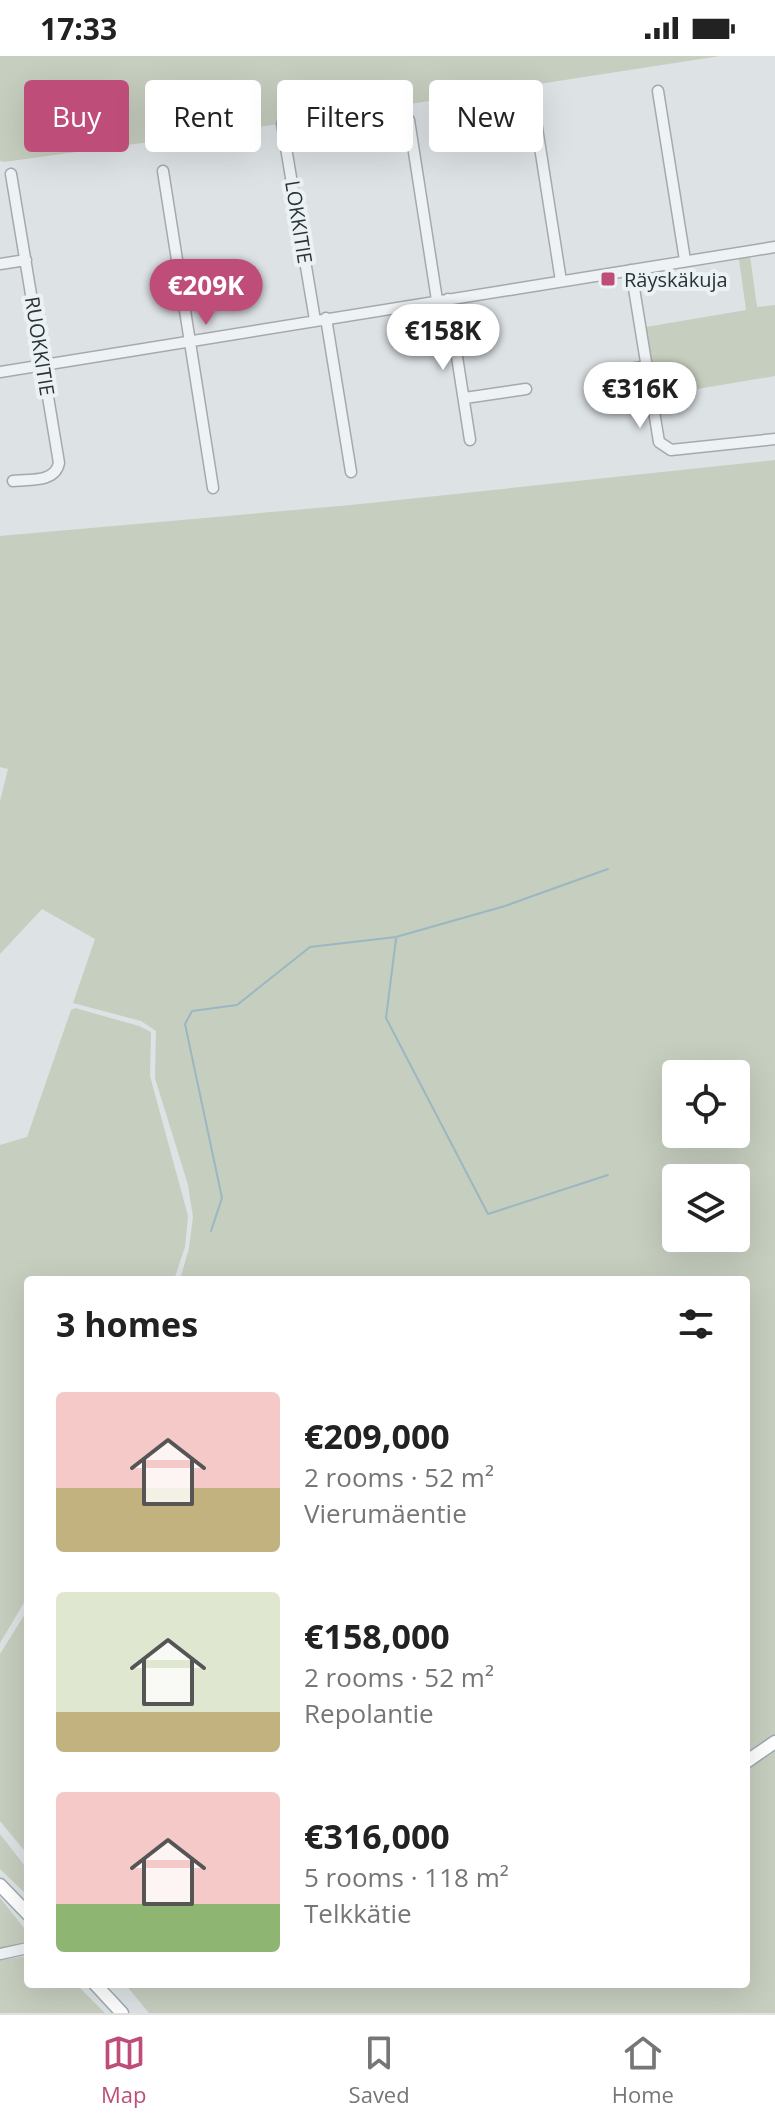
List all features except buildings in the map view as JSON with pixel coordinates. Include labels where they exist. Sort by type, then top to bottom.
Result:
[{"type":"main road","points":[[750,1759],[775,1742]]},
{"type":"main road","points":[[0,1885],[24,1910]]},
{"type":"main road","points":[[99,1988],[122,2013]]},
{"type":"street","points":[[658,91],[685,260]]},
{"type":"street","points":[[413,141],[465,398],[470,440]]},
{"type":"street","name":"LOKKITIE","points":[[288,152],[351,472]]},
{"type":"street","points":[[541,152],[561,281]]},
{"type":"street","points":[[163,171],[213,488]]},
{"type":"street","name":"RUOKKITIE","points":[[11,174],[44,364],[58,469],[51,477],[13,481]]},
{"type":"street","points":[[0,372],[775,247]]},
{"type":"street","points":[[0,264],[26,260]]},
{"type":"street","points":[[631,270],[662,447],[671,450],[775,439]]},
{"type":"street","points":[[598,375],[647,366]]},
{"type":"street","points":[[465,398],[526,389]]},
{"type":"street","points":[[0,1954],[24,1949]]},
{"type":"green space","points":[[0,56],[720,56],[543,83],[543,80],[429,80],[429,101],[413,104],[413,80],[277,80],[277,124],[261,127],[261,80],[145,80],[145,143],[129,145],[129,80],[24,80],[24,152],[77,152],[0,161]]},
{"type":"green space","points":[[750,256],[757,307],[775,305],[775,376],[656,396],[646,327],[746,310],[739,259]]},
{"type":"green space","points":[[775,460],[775,1737],[750,1755],[750,1276],[181,1276],[193,1217],[188,1185],[155,1078],[156,1031],[141,1021],[73,1003],[95,939],[42,909],[0,954],[0,801],[8,769],[0,767],[0,536],[351,505]]},
{"type":"green space","points":[[75,1008],[151,1032],[150,1076],[188,1216],[185,1247],[175,1276],[24,1276],[24,1603],[0,1643],[0,1145],[27,1137],[71,1010]]},
{"type":"green space","points":[[24,1615],[24,1850],[0,1821],[0,1654]]},
{"type":"green space","points":[[775,1746],[775,2013],[149,2013],[128,1988],[750,1988],[750,1763]]},
{"type":"green space","points":[[0,1834],[24,1865],[24,1892],[0,1869]]},
{"type":"green space","points":[[0,1898],[24,1928],[24,1942],[0,1948]]},
{"type":"green space","points":[[24,1957],[24,1988],[80,1988],[105,2013],[0,2013],[0,1960]]},
{"type":"waterway","points":[[211,1231],[222,1198],[185,1024],[192,1011],[237,1005],[310,947],[396,937],[505,906],[608,869]]},
{"type":"waterway","points":[[396,939],[386,1018],[488,1214],[608,1175]]},
{"type":"place","name":"Räyskäkuja","points":[[608,279]]}]
